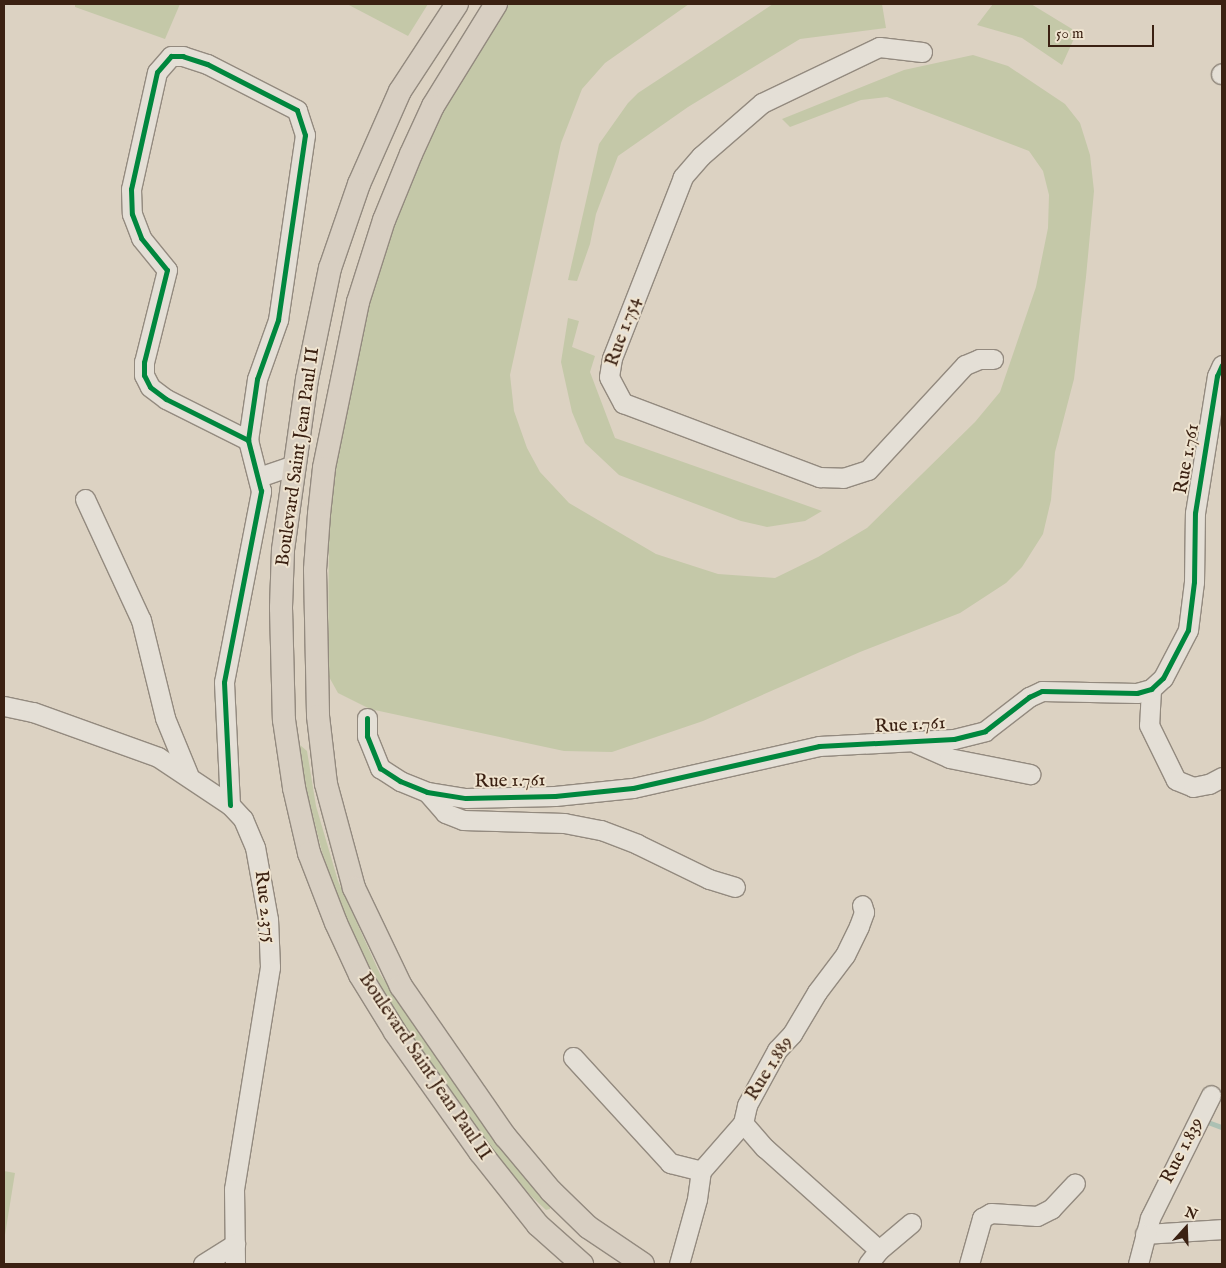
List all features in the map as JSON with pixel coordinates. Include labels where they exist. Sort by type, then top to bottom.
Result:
[{"type":"main road","name":"Boulevard Saint Jean Paul II","points":[[457,4],[400,91],[359,184],[330,268],[294,465],[283,550],[283,697],[294,788],[309,852],[336,923],[360,975],[395,1032],[480,1152],[538,1225],[567,1257],[582,1264]]},
{"type":"main road","name":"Boulevard Saint Jean Paul II","points":[[496,4],[433,106],[410,154],[384,220],[358,302],[324,468],[315,570],[316,691],[326,784],[354,888],[374,935],[401,986],[505,1136],[588,1227],[643,1264]]},
{"type":"main road","points":[[563,1201],[567,1257]]},
{"type":"main road","points":[[588,1227],[595,1264]]},
{"type":"street","name":"Rue 1.754","points":[[922,52],[879,46],[762,103],[701,156],[683,178],[612,358],[608,377],[623,403],[819,477],[843,478],[868,470],[965,365],[979,359],[992,359]]},
{"type":"street","points":[[230,805],[224,682],[261,491],[259,477],[251,460],[248,440],[257,379],[278,320],[305,135],[297,110],[207,64],[183,56],[171,56],[157,72],[131,189],[132,214],[141,238],[167,270],[144,362],[144,375],[150,388],[166,399],[248,440]]},
{"type":"street","name":"Rue 1.761","points":[[367,718],[367,736],[380,768],[427,792],[466,798],[555,796],[633,788],[819,746],[954,739],[985,731],[1029,697],[1042,691],[1137,693],[1151,689],[1163,678],[1188,630],[1194,582],[1195,513],[1218,376],[1222,365]]},
{"type":"street","points":[[259,477],[294,465]]},
{"type":"street","points":[[85,499],[141,620],[164,718],[188,774]]},
{"type":"street","points":[[1151,689],[1149,725],[1176,780],[1193,787],[1209,784],[1222,777]]},
{"type":"street","name":"Rue 2.375","points":[[4,706],[33,712],[158,757],[188,774],[230,805],[243,819],[255,847],[268,919],[270,967],[234,1189],[235,1264]]},
{"type":"street","points":[[913,742],[949,758],[1030,774]]},
{"type":"street","points":[[427,792],[445,813],[463,820],[564,823],[601,830],[637,844],[709,880],[735,887]]},
{"type":"street","name":"Rue 1.889","points":[[701,1171],[742,1123],[747,1105],[777,1050],[792,1034],[817,992],[844,955],[859,926],[864,912],[862,905]]},
{"type":"street","points":[[573,1057],[670,1163],[701,1171],[697,1199],[679,1264]]},
{"type":"street","name":"Rue 1.839","points":[[1138,1264],[1145,1234],[1212,1095]]},
{"type":"street","points":[[742,1123],[873,1257],[911,1223]]},
{"type":"street","points":[[969,1264],[982,1218],[992,1213],[1037,1216],[1052,1209],[1075,1183]]},
{"type":"street","points":[[1145,1234],[1222,1229]]},
{"type":"street","points":[[203,1264],[235,1244]]},
{"type":"green space","points":[[75,4],[180,4],[165,39],[75,7]]},
{"type":"green space","points":[[347,4],[428,4],[408,36]]},
{"type":"green space","points":[[505,4],[689,4],[605,63],[582,89],[561,143],[510,375],[514,411],[527,448],[540,472],[569,503],[656,554],[718,574],[775,578],[818,557],[867,528],[975,422],[1000,392],[1036,287],[1048,228],[1049,195],[1043,171],[1029,151],[887,97],[861,100],[790,127],[782,119],[904,70],[973,55],[1008,66],[1065,104],[1080,123],[1090,155],[1094,191],[1074,379],[1055,452],[1051,500],[1043,534],[1022,567],[1006,583],[960,613],[860,652],[703,721],[612,752],[564,751],[370,709],[338,693],[328,675],[329,518],[337,453],[366,303],[393,213],[443,101]]},
{"type":"green space","points":[[773,4],[882,4],[886,28],[800,39],[688,107],[618,156],[596,214],[590,244],[577,281],[568,280],[599,144],[628,103],[638,93]]},
{"type":"green space","points":[[993,4],[1031,4],[1077,32],[1062,65],[1022,38],[977,25]]},
{"type":"green space","points":[[568,318],[579,321],[572,347],[595,356],[590,372],[615,438],[822,511],[805,521],[767,527],[741,521],[619,475],[585,443],[572,412],[561,362]]},
{"type":"green space","points":[[300,745],[307,751],[316,806],[338,881],[380,974],[491,1137],[550,1205],[550,1209],[546,1210],[531,1196],[485,1141],[401,1021],[371,970],[342,909],[322,852],[305,784]]},
{"type":"green space","points":[[4,1171],[15,1173],[4,1241]]},
{"type":"waterway","points":[[1208,1122],[1222,1127]]},
{"type":"cycle path","points":[[230,805],[224,682],[261,491],[248,440],[257,379],[278,320],[305,135],[297,110],[207,64],[183,56],[171,56],[157,72],[131,189],[132,214],[141,238],[167,270],[144,362],[144,375],[150,387],[166,399],[248,440]]},
{"type":"cycle path","points":[[367,718],[367,736],[380,768],[400,781],[427,792],[466,798],[555,796],[633,788],[819,746],[954,739],[985,731],[1029,697],[1042,691],[1137,693],[1151,689],[1163,678],[1188,630],[1194,582],[1195,513],[1217,376],[1222,365]]}]
